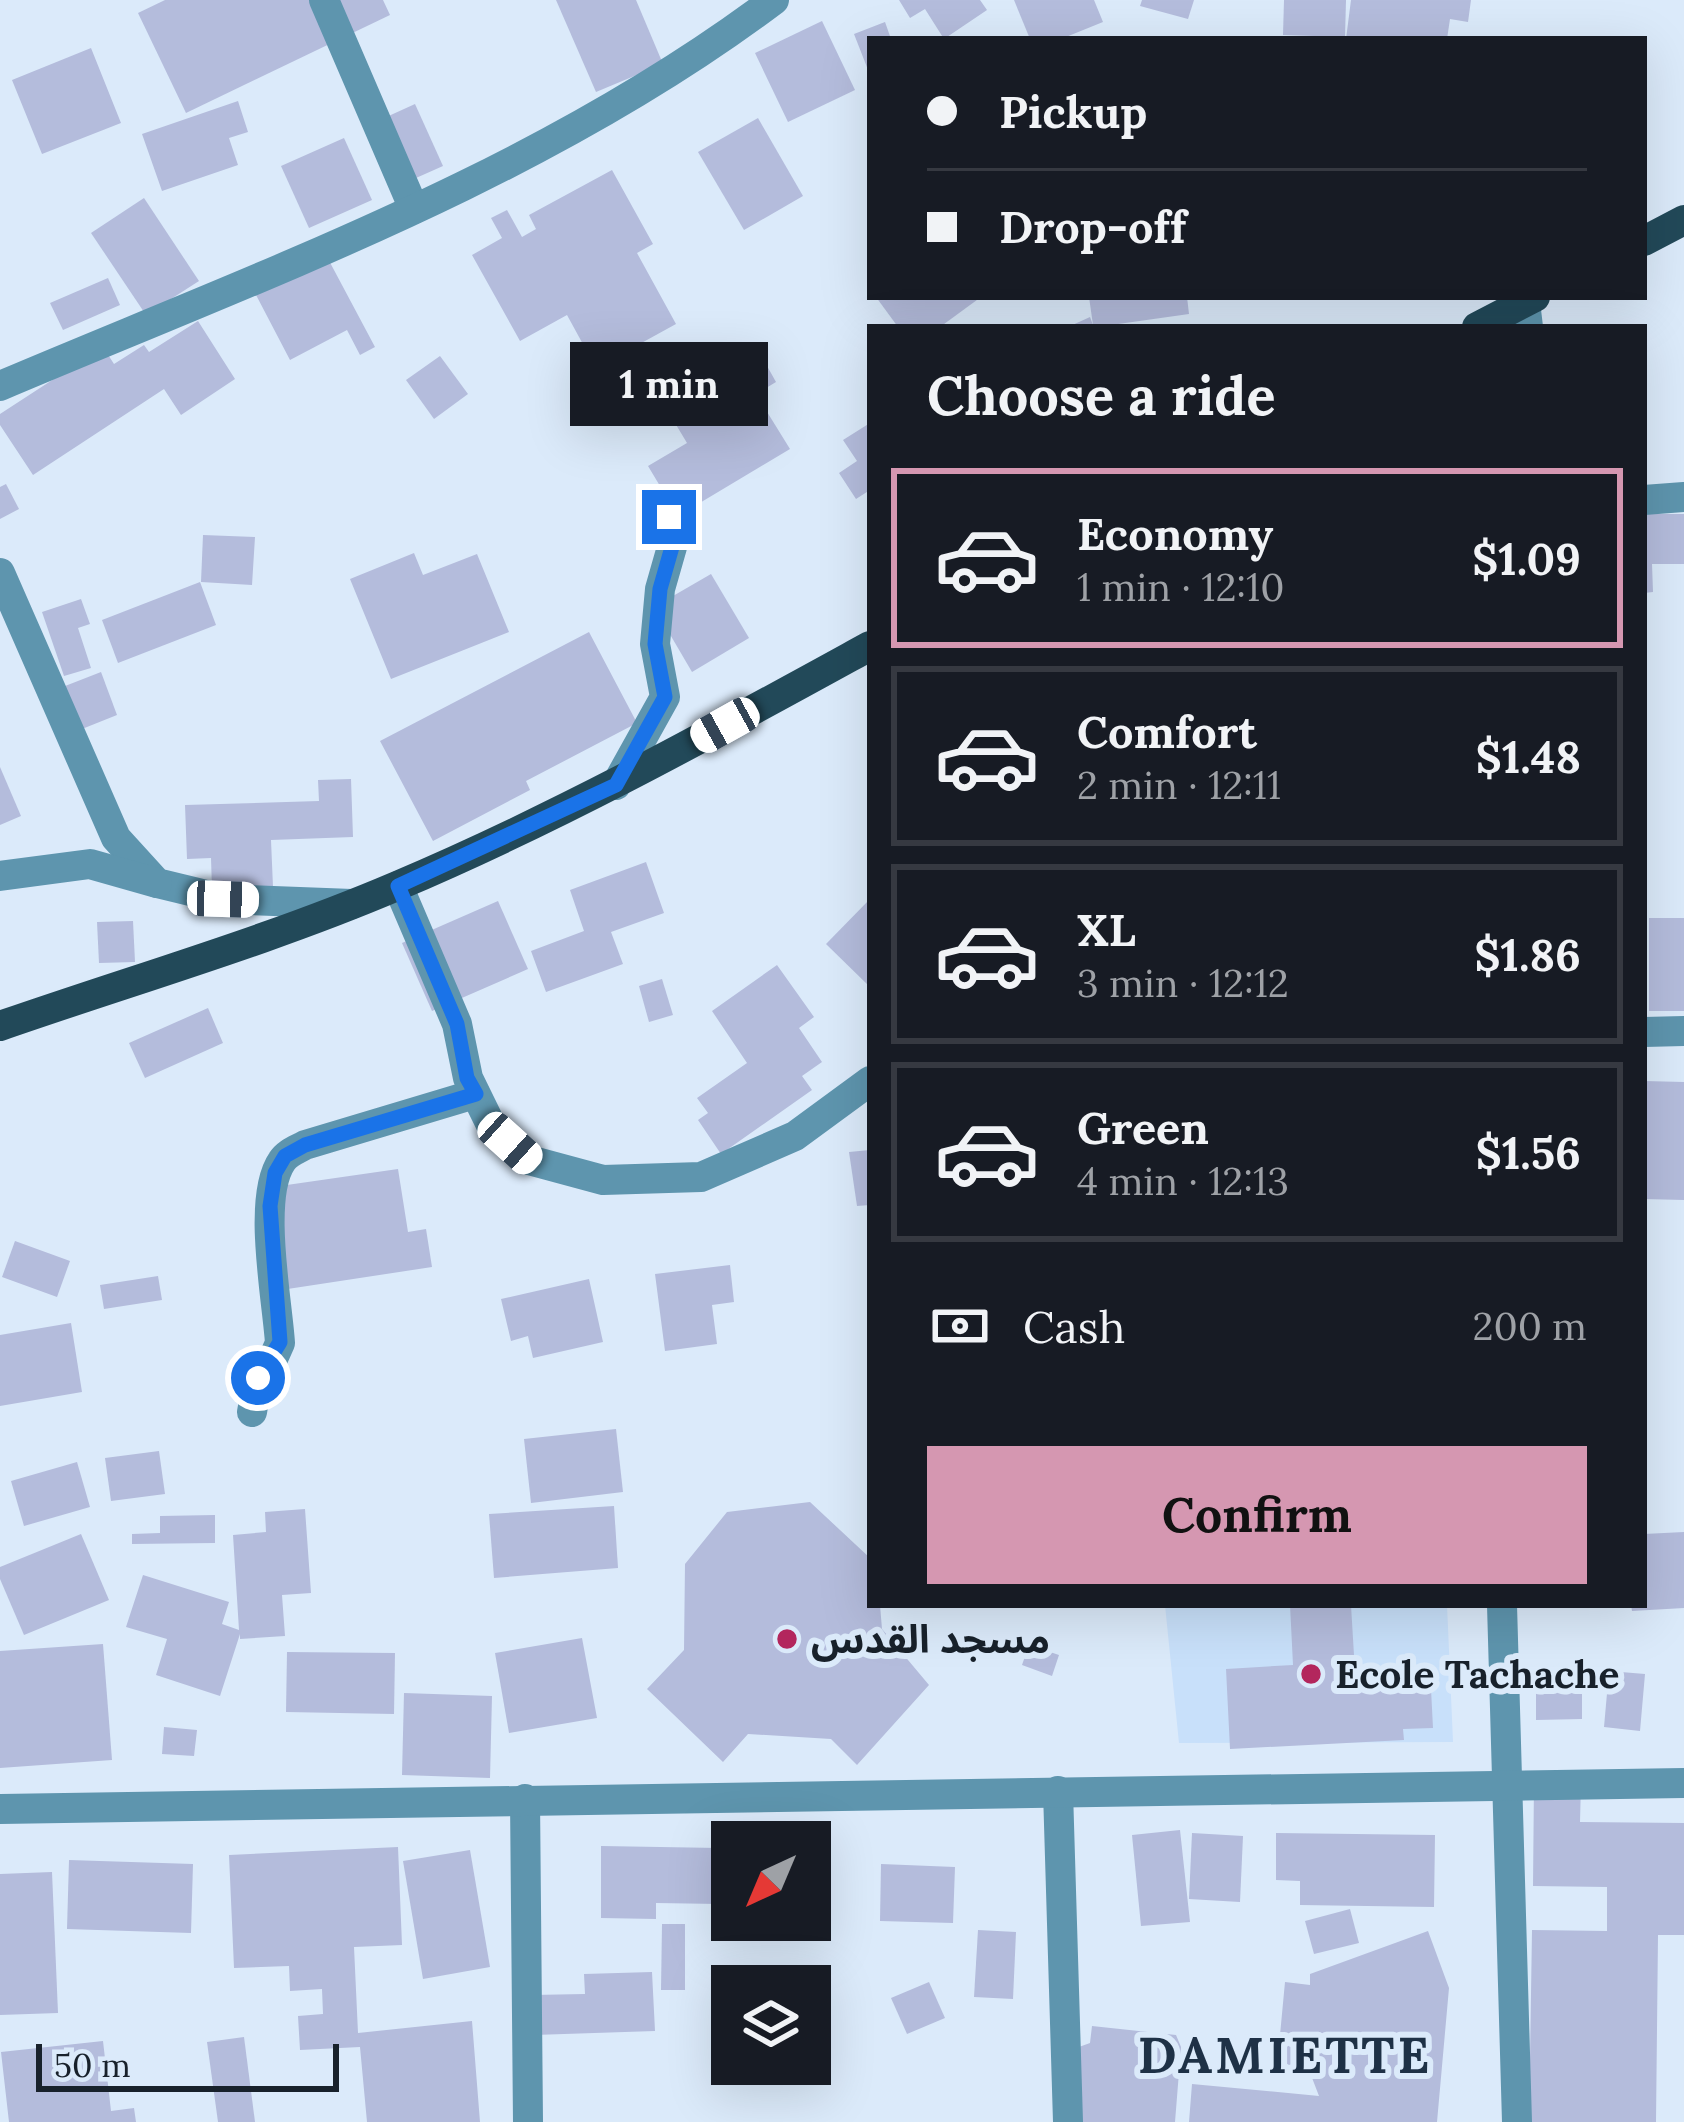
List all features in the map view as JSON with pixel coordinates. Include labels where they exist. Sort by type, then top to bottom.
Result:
[{"type":"main road","points":[[1647,239],[1684,220]]},
{"type":"main road","points":[[1486,324],[1529,309]]},
{"type":"main road","points":[[0,1026],[398,886],[616,785],[867,648]]},
{"type":"street","points":[[324,0],[413,209]]},
{"type":"street","points":[[0,386],[413,209],[581,124],[732,32],[774,0]]},
{"type":"street","points":[[1647,500],[1684,497]]},
{"type":"street","points":[[616,785],[665,697],[655,644],[660,589],[672,547],[669,517]]},
{"type":"street","points":[[0,573],[12,633],[116,838],[157,884]]},
{"type":"street","points":[[0,876],[90,865],[223,899],[352,904]]},
{"type":"street","points":[[398,886],[457,1024],[467,1078],[491,1125],[529,1160],[603,1180],[701,1177],[795,1136],[867,1083]]},
{"type":"street","points":[[1647,1032],[1684,1031]]},
{"type":"street","points":[[252,1412],[258,1378],[280,1342],[270,1206],[275,1173],[285,1156],[305,1145],[476,1094]]},
{"type":"street","points":[[1502,1608],[1517,2122]]},
{"type":"street","points":[[0,1809],[1684,1783]]},
{"type":"street","points":[[1058,1791],[1068,2122]]},
{"type":"street","points":[[525,1799],[528,2122]]},
{"type":"shaded area","name":"Ecole Tachache","points":[[1165,1608],[1447,1608],[1453,1742],[1179,1743]]},
{"type":"building","points":[[165,0],[383,0],[390,15],[186,113],[138,13]]},
{"type":"building","points":[[556,0],[636,0],[663,64],[596,92]]},
{"type":"building","points":[[899,0],[980,0],[987,10],[948,36],[942,36],[925,9],[910,18]]},
{"type":"building","points":[[1014,0],[1094,0],[1103,22],[1068,36],[1029,36]]},
{"type":"building","points":[[1142,0],[1194,0],[1188,19],[1140,6]]},
{"type":"building","points":[[1284,0],[1346,0],[1345,36],[1283,35]]},
{"type":"building","points":[[1351,0],[1471,0],[1468,22],[1450,19],[1447,36],[1346,36]]},
{"type":"building","points":[[822,21],[855,90],[788,122],[755,53]]},
{"type":"building","points":[[885,22],[890,36],[867,36],[867,67],[854,34]]},
{"type":"building","points":[[91,48],[121,123],[42,154],[12,80]]},
{"type":"building","points":[[238,101],[248,132],[229,138],[238,165],[162,191],[142,134]]},
{"type":"building","points":[[415,104],[443,166],[398,186],[371,124]]},
{"type":"building","points":[[758,118],[803,196],[744,230],[698,152]]},
{"type":"building","points":[[344,138],[372,200],[309,228],[281,166]]},
{"type":"building","points":[[612,170],[653,244],[637,253],[676,324],[596,368],[567,315],[520,341],[472,255],[502,238],[491,218],[507,210],[522,237],[536,229],[529,215]]},
{"type":"building","points":[[144,198],[199,281],[146,315],[91,233]]},
{"type":"building","points":[[326,255],[375,347],[360,355],[347,330],[290,360],[255,293]]},
{"type":"building","points":[[108,278],[120,305],[63,330],[50,303]]},
{"type":"building","points":[[878,300],[977,300],[944,324],[896,324]]},
{"type":"building","points":[[1089,300],[1187,300],[1189,314],[1093,324]]},
{"type":"building","points":[[198,321],[235,379],[181,415],[164,389],[33,475],[0,425],[0,414],[103,347],[114,364],[144,345],[149,352]]},
{"type":"building","points":[[440,356],[468,394],[434,419],[406,380]]},
{"type":"building","points":[[762,357],[776,382],[756,394],[790,449],[678,516],[648,466],[687,443],[669,413]]},
{"type":"building","points":[[867,425],[867,492],[856,499],[839,473],[857,461],[843,440]]},
{"type":"building","points":[[6,484],[19,509],[0,519],[0,487]]},
{"type":"building","points":[[1647,514],[1684,514],[1684,564],[1652,564],[1653,592],[1647,593]]},
{"type":"building","points":[[203,535],[255,537],[252,585],[201,582]]},
{"type":"building","points":[[414,553],[423,575],[477,554],[509,632],[391,679],[350,579]]},
{"type":"building","points":[[711,574],[749,638],[692,672],[654,607]]},
{"type":"building","points":[[200,582],[216,625],[118,663],[102,620]]},
{"type":"building","points":[[81,599],[90,624],[78,628],[91,668],[64,676],[42,612]]},
{"type":"building","points":[[589,632],[637,723],[526,781],[530,790],[433,841],[380,741]]},
{"type":"building","points":[[101,672],[117,715],[77,731],[60,688]]},
{"type":"building","points":[[0,767],[21,816],[0,825]]},
{"type":"building","points":[[351,779],[353,837],[271,840],[273,887],[212,889],[211,858],[187,859],[185,805],[319,801],[318,780]]},
{"type":"building","points":[[646,862],[664,913],[611,932],[623,964],[546,992],[531,951],[584,931],[570,890]]},
{"type":"building","points":[[498,901],[528,969],[432,1011],[402,943]]},
{"type":"building","points":[[867,902],[867,984],[826,944]]},
{"type":"building","points":[[1649,918],[1684,918],[1684,1011],[1649,1011]]},
{"type":"building","points":[[133,921],[135,962],[99,963],[97,922]]},
{"type":"building","points":[[777,965],[814,1017],[799,1028],[822,1062],[802,1076],[812,1090],[721,1154],[698,1120],[708,1113],[697,1098],[747,1063],[712,1011]]},
{"type":"building","points":[[662,979],[673,1015],[649,1022],[639,986]]},
{"type":"building","points":[[208,1008],[223,1043],[145,1078],[129,1043]]},
{"type":"building","points":[[1647,1081],[1684,1082],[1684,1200],[1647,1199]]},
{"type":"building","points":[[867,1150],[867,1205],[857,1206],[849,1152]]},
{"type":"building","points":[[398,1169],[408,1232],[426,1229],[432,1267],[281,1290],[266,1188]]},
{"type":"building","points":[[15,1241],[70,1261],[57,1297],[2,1277]]},
{"type":"building","points":[[730,1265],[734,1302],[712,1305],[717,1344],[665,1351],[655,1274]]},
{"type":"building","points":[[158,1276],[162,1300],[104,1309],[100,1285]]},
{"type":"building","points":[[589,1279],[603,1342],[533,1358],[528,1336],[511,1341],[501,1299]]},
{"type":"building","points":[[71,1323],[82,1392],[0,1406],[0,1335]]},
{"type":"building","points":[[616,1429],[623,1492],[531,1503],[524,1439]]},
{"type":"building","points":[[159,1451],[165,1494],[111,1501],[105,1458]]},
{"type":"building","points":[[77,1462],[90,1507],[24,1526],[11,1481]]},
{"type":"building","name":"مسجد القدس","points":[[810,1502],[867,1555],[867,1608],[880,1608],[882,1629],[929,1685],[857,1765],[831,1739],[748,1734],[723,1762],[647,1689],[684,1650],[685,1564],[727,1512]]},
{"type":"building","points":[[614,1506],[618,1568],[494,1578],[489,1514]]},
{"type":"building","points":[[305,1509],[311,1593],[282,1595],[285,1636],[240,1639],[240,1634],[220,1696],[156,1675],[167,1639],[126,1627],[143,1575],[229,1602],[222,1624],[239,1630],[233,1535],[266,1532],[265,1512]]},
{"type":"building","points":[[215,1515],[215,1543],[132,1544],[132,1534],[160,1533],[160,1516]]},
{"type":"building","points":[[1684,1532],[1684,1608],[1632,1611],[1647,1608],[1647,1534]]},
{"type":"building","points":[[81,1534],[109,1600],[24,1635],[0,1579],[0,1567]]},
{"type":"building","points":[[1290,1608],[1351,1608],[1355,1672],[1398,1670],[1399,1690],[1431,1689],[1433,1728],[1403,1729],[1404,1740],[1230,1749],[1226,1669],[1293,1665]]},
{"type":"building","points":[[582,1638],[597,1718],[509,1733],[495,1653]]},
{"type":"building","points":[[103,1644],[112,1760],[0,1768],[0,1651]]},
{"type":"building","points":[[1029,1645],[1059,1655],[1052,1676],[1022,1665]]},
{"type":"building","points":[[287,1652],[395,1653],[394,1714],[286,1712]]},
{"type":"building","points":[[1609,1671],[1645,1674],[1640,1731],[1604,1727]]},
{"type":"building","points":[[1536,1673],[1582,1673],[1582,1719],[1536,1720]]},
{"type":"building","points":[[404,1693],[492,1696],[490,1778],[402,1775]]},
{"type":"building","points":[[164,1727],[197,1730],[194,1756],[162,1754]]},
{"type":"building","points":[[1534,1781],[1581,1782],[1580,1822],[1684,1823],[1684,1935],[1658,1935],[1656,2122],[1529,2122],[1532,1930],[1607,1931],[1607,1887],[1533,1886]]},
{"type":"building","points":[[1180,1830],[1190,1922],[1141,1926],[1132,1835]]},
{"type":"building","points":[[1192,1833],[1243,1836],[1240,1902],[1189,1899]]},
{"type":"building","points":[[1276,1833],[1435,1835],[1434,1907],[1300,1905],[1300,1881],[1276,1880]]},
{"type":"building","points":[[601,1846],[711,1848],[711,1904],[656,1903],[656,1919],[601,1918]]},
{"type":"building","points":[[398,1847],[402,1945],[354,1947],[358,2033],[472,2021],[480,2122],[367,2122],[360,2047],[300,2050],[298,2016],[323,2014],[322,1989],[290,1991],[289,1966],[234,1968],[229,1855]]},
{"type":"building","points":[[470,1850],[490,1967],[423,1979],[403,1861]]},
{"type":"building","points":[[69,1860],[193,1864],[191,1933],[67,1929]]},
{"type":"building","points":[[881,1864],[955,1867],[953,1923],[880,1921]]},
{"type":"building","points":[[52,1872],[58,2013],[0,2015],[0,1874]]},
{"type":"building","points":[[1350,1909],[1359,1943],[1314,1954],[1305,1921]]},
{"type":"building","points":[[662,1924],[685,1924],[685,1990],[661,1990]]},
{"type":"building","points":[[978,1930],[1016,1932],[1013,1999],[974,1997]]},
{"type":"building","points":[[1428,1931],[1449,1988],[1437,2122],[1189,2122],[1192,2084],[1319,2096],[1309,2070],[1277,2067],[1285,1982],[1310,1985],[1310,1974]]},
{"type":"building","points":[[652,1972],[655,2031],[534,2035],[532,1995],[585,1994],[584,1974]]},
{"type":"building","points":[[929,1982],[945,2018],[907,2034],[891,1998]]},
{"type":"building","points":[[1092,2026],[1176,2035],[1181,2047],[1175,2122],[1059,2122],[1065,2052],[1090,2043]]},
{"type":"building","points":[[244,2037],[255,2122],[218,2122],[207,2042]]},
{"type":"building","points":[[103,2041],[111,2111],[134,2108],[136,2122],[9,2122],[1,2052]]},
{"type":"place","name":"مسجد القدس","points":[[787,1639]]},
{"type":"place","name":"Ecole Tachache","points":[[1311,1674]]},
{"type":"district","name":"DAMIETTE","points":[[1285,2054]]},
{"type":"route","points":[[258,1378],[280,1342],[270,1206],[275,1173],[285,1156],[305,1145],[476,1094],[467,1078],[457,1024],[398,886],[616,785],[665,697],[655,644],[660,589],[672,547],[669,517]]}]
